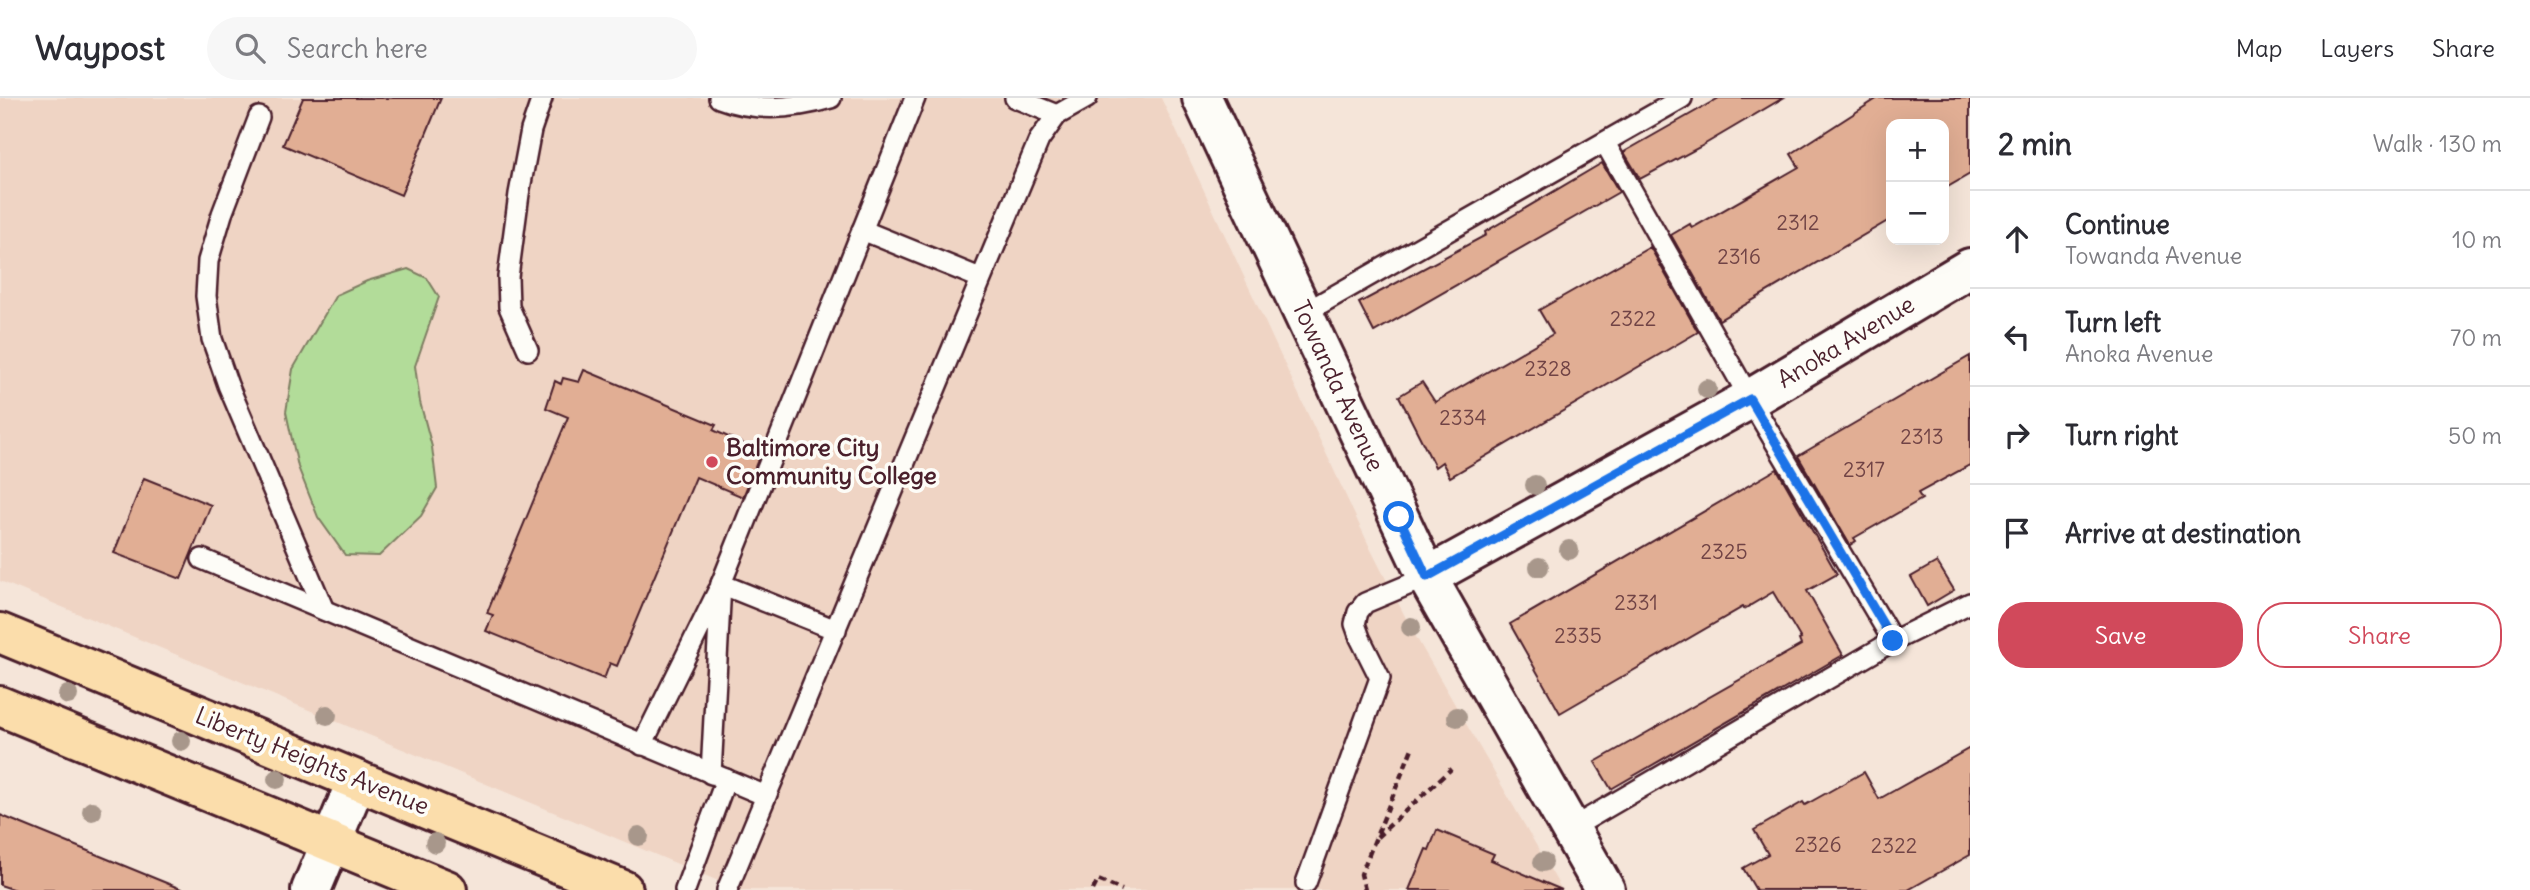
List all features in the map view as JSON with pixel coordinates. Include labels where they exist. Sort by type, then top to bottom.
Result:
[{"type":"main road","name":"Liberty Heights Avenue","points":[[0,633],[623,890]]},
{"type":"main road","points":[[0,706],[447,890]]},
{"type":"street","name":"Towanda Avenue","points":[[1202,98],[1427,577],[1605,890]]},
{"type":"street","name":"Anoka Avenue","points":[[1427,577],[1750,399],[1970,268]]},
{"type":"street","points":[[311,890],[357,780]]},
{"type":"lane","points":[[528,350],[509,307],[508,276],[531,130],[542,98]]},
{"type":"lane","points":[[719,98],[736,105],[778,108],[831,98]]},
{"type":"lane","points":[[642,745],[722,583],[915,98]]},
{"type":"lane","points":[[1015,98],[1057,114]]},
{"type":"lane","points":[[727,890],[1038,140],[1057,114],[1087,98]]},
{"type":"lane","points":[[1304,313],[1682,98]]},
{"type":"lane","points":[[260,117],[222,214],[208,261],[206,296],[212,339],[228,385],[324,610]]},
{"type":"lane","points":[[1605,143],[1750,399],[1893,641]]},
{"type":"lane","points":[[862,230],[980,278]]},
{"type":"lane","points":[[202,559],[766,796]]},
{"type":"lane","points":[[1307,883],[1380,678],[1355,624],[1358,612],[1365,603],[1427,577]]},
{"type":"lane","points":[[722,583],[836,630]]},
{"type":"lane","points":[[685,890],[718,776],[722,583]]},
{"type":"lane","points":[[1570,829],[1893,641],[1970,603]]},
{"type":"path","points":[[1365,890],[1362,874],[1413,746]]},
{"type":"path","points":[[1375,839],[1451,769]]},
{"type":"path","points":[[1093,890],[1098,880],[1122,890]]},
{"type":"shaded area","name":"Baltimore City Community College","points":[[0,98],[1161,98],[1371,550],[1412,630],[1562,890],[740,890],[0,581]]},
{"type":"green space","points":[[408,269],[427,278],[439,297],[415,366],[420,402],[432,447],[437,488],[421,516],[379,556],[345,555],[318,517],[298,467],[286,412],[293,369],[336,295],[367,281]]},
{"type":"building","points":[[303,98],[441,98],[401,195],[283,145]]},
{"type":"building","points":[[1719,98],[1783,98],[1640,179],[1624,152]]},
{"type":"building","points":[[1878,98],[1970,98],[1970,174],[1949,186],[1949,119],[1886,119],[1886,222],[1719,320],[1671,235],[1690,224],[1692,228],[1799,167],[1791,154]]},
{"type":"building","points":[[1602,163],[1619,192],[1374,332],[1359,303],[1486,235],[1485,232]]},
{"type":"building","points":[[1650,247],[1698,332],[1450,477],[1442,462],[1435,467],[1399,396],[1422,382],[1435,402],[1553,334],[1539,310]]},
{"type":"building","points":[[1970,356],[1970,465],[1918,493],[1922,499],[1854,538],[1856,541],[1850,545],[1798,456]]},
{"type":"building","points":[[584,370],[716,425],[713,430],[761,452],[743,497],[696,477],[617,666],[610,663],[604,679],[486,631],[493,615],[487,613],[568,417],[546,408],[555,381],[561,384],[563,378],[579,382]]},
{"type":"building","points":[[1777,469],[1837,574],[1807,591],[1843,655],[1611,789],[1595,762],[1801,645],[1801,639],[1773,592],[1560,713],[1510,624]]},
{"type":"building","points":[[144,478],[211,505],[181,579],[114,553]]},
{"type":"building","points":[[1937,562],[1954,590],[1927,606],[1911,577]]},
{"type":"building","points":[[1970,748],[1970,855],[1908,890],[1756,890],[1743,868],[1768,854],[1754,830],[1864,772],[1879,799]]},
{"type":"building","points":[[0,815],[181,890],[15,890],[0,885]]},
{"type":"building","points":[[1437,830],[1494,854],[1491,860],[1562,890],[1409,890]]},
{"type":"place","name":"Baltimore City Community College","points":[[712,462]]},
{"type":"route","points":[[1399,517],[1427,577],[1750,399],[1893,641]]}]
